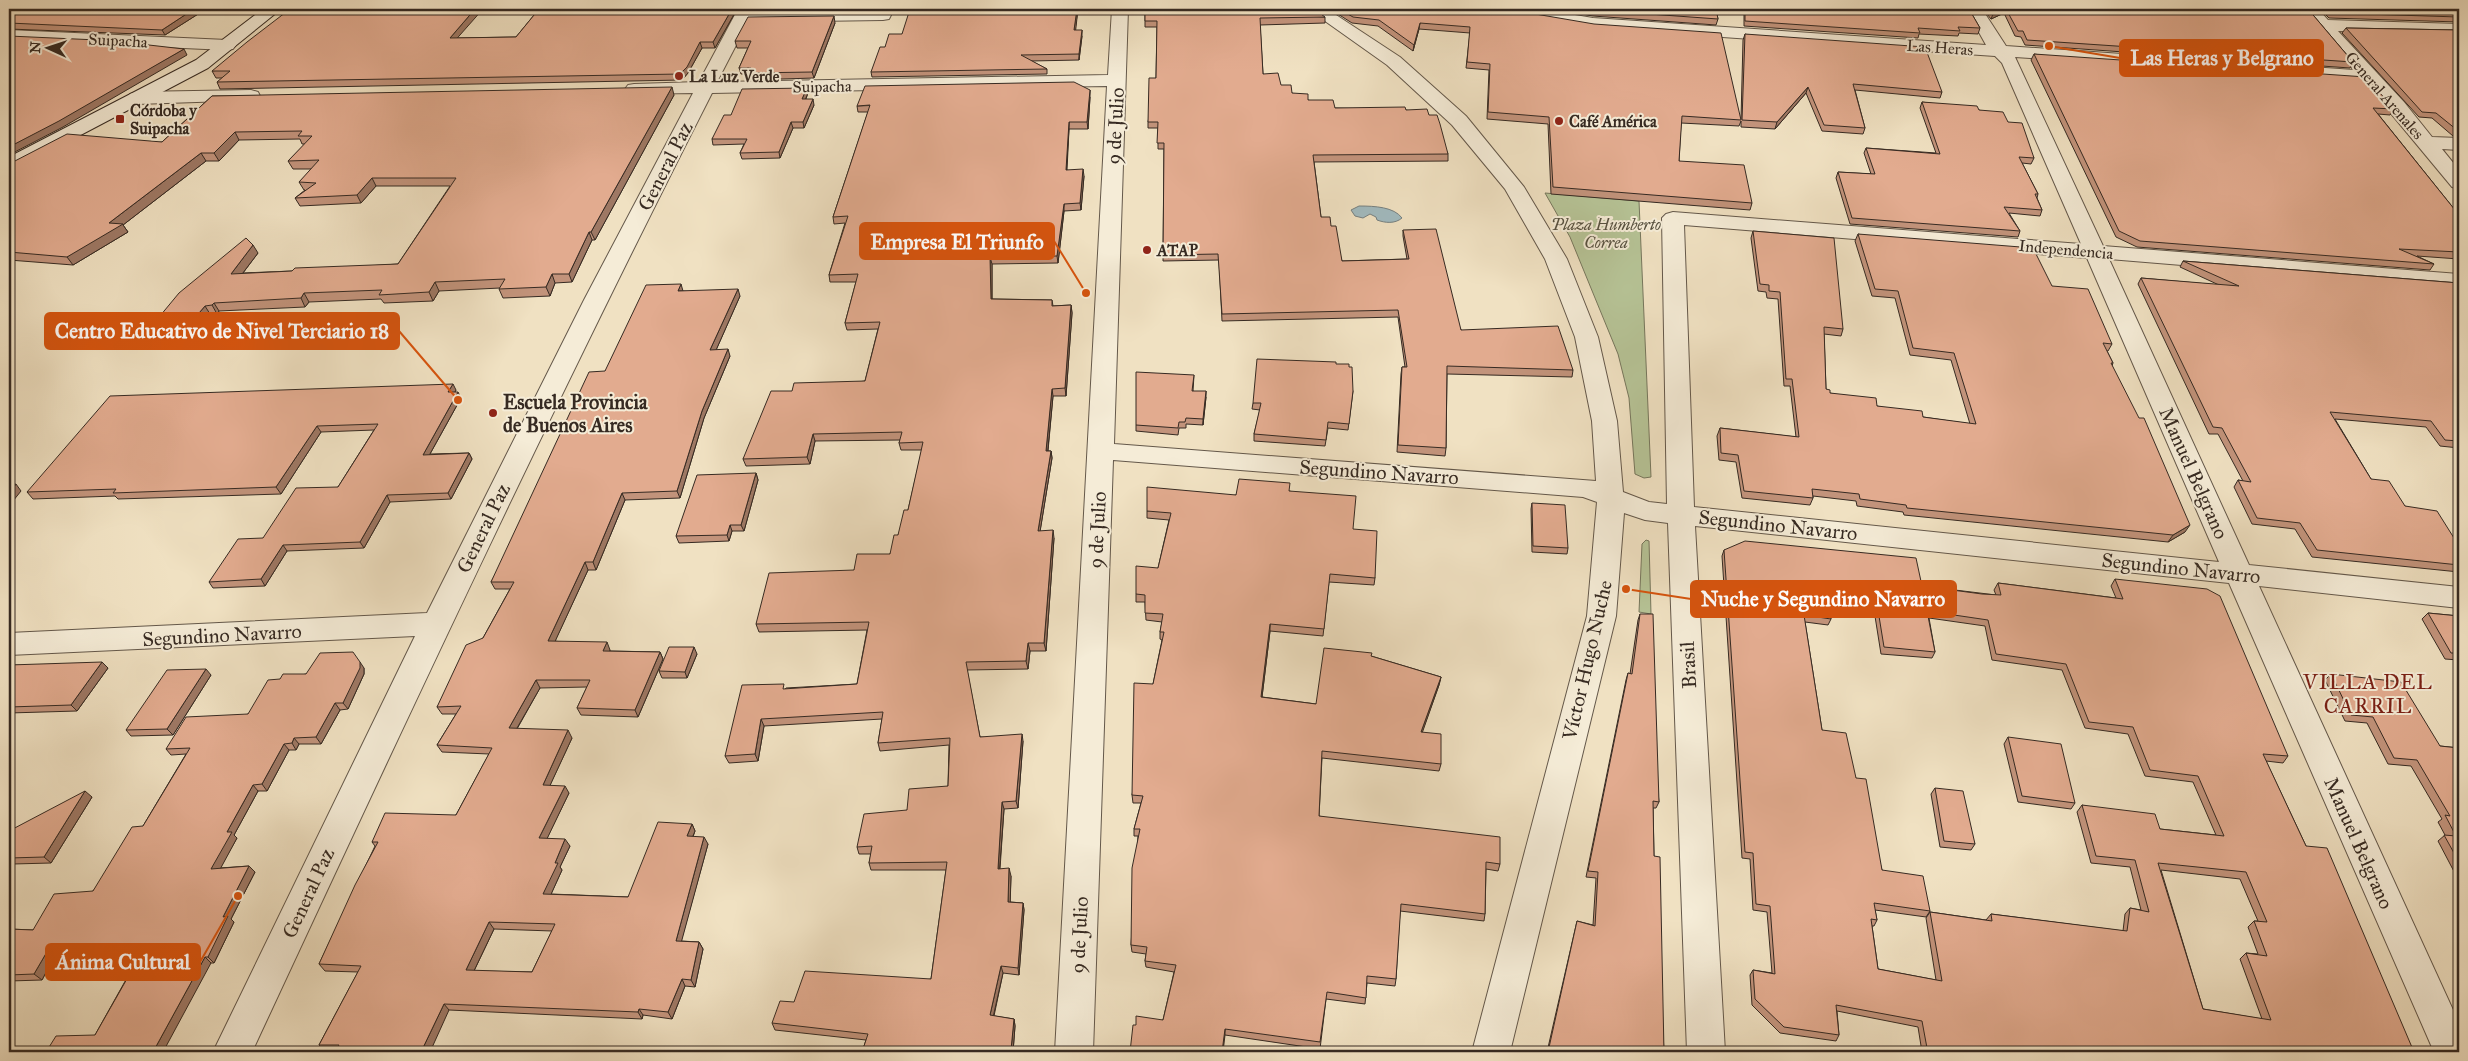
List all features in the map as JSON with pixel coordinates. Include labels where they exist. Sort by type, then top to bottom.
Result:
[{"type":"street","points":[[9,165],[202,64],[273,9]]},
{"type":"street","name":"9 de Julio","points":[[1074,1052],[1120,9]]},
{"type":"street","name":"Víctor Hugo Nuche","points":[[1316,9],[1378,49],[1442,102],[1499,165],[1532,213],[1561,267],[1573,297],[1593,361],[1606,434],[1610,497],[1609,551],[1604,606],[1491,1052]]},
{"type":"street","name":"Las Heras","points":[[1511,9],[1593,24],[2370,76]]},
{"type":"street","name":"Manuel Belgrano","points":[[1974,9],[2010,62],[2453,1052]]},
{"type":"street","name":"General Arenales","points":[[2309,9],[2370,76],[2459,182]]},
{"type":"street","points":[[743,13],[883,15]]},
{"type":"street","name":"General Paz","points":[[232,1052],[436,624],[595,300],[743,13]]},
{"type":"street","points":[[2323,24],[2459,30]]},
{"type":"street","name":"Suipacha","points":[[9,36],[227,45]]},
{"type":"street","name":"Suipacha","points":[[615,89],[1117,80]]},
{"type":"street","points":[[138,98],[267,96]]},
{"type":"street","points":[[2427,143],[2459,144]]},
{"type":"street","name":"Independencia","points":[[1673,218],[2459,281]]},
{"type":"street","name":"Brasil","points":[[1673,218],[1681,514],[1706,1052]]},
{"type":"street","name":"Segundino Navarro","points":[[1100,451],[1587,488],[1645,511],[2459,597]]},
{"type":"street","name":"Segundino Navarro","points":[[9,644],[436,624]]},
{"type":"green space","name":"Plaza Humberto Correa","points":[[1545,193],[1639,201],[1651,477],[1644,478],[1635,474],[1629,398],[1618,354],[1570,237]]},
{"type":"green space","points":[[1646,540],[1649,541],[1651,614],[1639,612],[1642,544]]},
{"type":"water","points":[[1359,206],[1389,209],[1399,214],[1402,218],[1393,222],[1387,222],[1377,220],[1376,217],[1370,214],[1363,218],[1355,216],[1351,210]]},
{"type":"building","points":[[9,9],[194,9],[162,30],[9,23]]},
{"type":"building","points":[[290,9],[475,9],[450,38],[516,37],[539,9],[732,9],[713,42],[700,42],[687,67],[680,74],[217,82],[230,71],[212,71]]},
{"type":"building","points":[[910,9],[1077,9],[1074,30],[1082,30],[1079,54],[1021,55],[1047,69],[871,72],[880,47],[885,47],[889,34],[902,34]]},
{"type":"building","points":[[1145,9],[1314,9],[1325,17],[1260,18],[1263,74],[1278,73],[1281,85],[1291,85],[1292,93],[1308,94],[1308,100],[1333,100],[1335,108],[1405,107],[1406,110],[1427,109],[1429,115],[1437,115],[1448,154],[1313,155],[1321,217],[1330,217],[1331,226],[1336,226],[1342,261],[1409,259],[1403,230],[1436,229],[1461,330],[1558,326],[1573,370],[1447,366],[1446,448],[1398,445],[1402,367],[1407,367],[1398,310],[1222,314],[1218,254],[1163,255],[1164,143],[1157,143],[1158,122],[1148,122],[1149,78],[1156,78],[1157,21],[1145,21]]},
{"type":"building","points":[[1339,9],[1506,9],[1594,24],[1721,33],[1741,120],[1682,116],[1679,161],[1744,165],[1752,203],[1553,187],[1549,117],[1488,112],[1490,64],[1467,62],[1470,27],[1420,23],[1414,45],[1379,20],[1353,17]]},
{"type":"building","points":[[1586,9],[1716,9],[1718,19],[1594,10]]},
{"type":"building","points":[[1745,9],[1969,9],[1980,28],[1958,27],[1960,31],[1918,28],[1920,33],[1745,21]]},
{"type":"building","points":[[1989,9],[2004,9],[1993,14]]},
{"type":"building","points":[[2006,9],[2308,9],[2353,62],[2027,40],[2023,31],[2018,31]]},
{"type":"building","points":[[2328,9],[2459,9],[2459,17],[2332,13]]},
{"type":"building","points":[[834,16],[812,72],[749,73],[751,68],[739,68],[751,41],[735,41],[748,17]]},
{"type":"building","points":[[2346,28],[2459,30],[2459,130],[2436,113],[2422,112]]},
{"type":"building","points":[[1745,34],[1925,47],[1942,92],[1853,84],[1865,128],[1824,125],[1808,87],[1777,122],[1742,120]]},
{"type":"building","points":[[9,36],[142,42],[140,44],[184,49],[59,121],[9,147]]},
{"type":"building","points":[[2034,54],[2366,77],[2394,109],[2373,108],[2459,215],[2459,252],[2399,249],[2434,264],[2140,241],[2119,231]]},
{"type":"building","points":[[1074,82],[1090,90],[1087,122],[1069,122],[1066,170],[1083,169],[1080,203],[1064,204],[1057,256],[990,257],[991,299],[1052,300],[1052,306],[1071,305],[1065,388],[1052,389],[1046,451],[1051,451],[1038,531],[1053,530],[1044,643],[1028,643],[1026,661],[966,662],[980,737],[1022,734],[1016,801],[1002,802],[998,869],[1009,868],[1008,902],[1023,903],[1018,968],[1001,966],[990,1015],[1014,1019],[1011,1050],[992,1047],[990,1052],[862,1052],[868,1034],[772,1023],[780,1001],[794,1002],[805,971],[931,979],[947,862],[869,863],[872,846],[857,847],[864,814],[907,810],[909,789],[948,786],[950,738],[878,743],[883,712],[761,719],[755,754],[725,756],[742,685],[784,684],[783,689],[857,684],[869,622],[756,624],[769,573],[854,570],[857,554],[890,554],[894,535],[898,535],[904,510],[908,510],[923,442],[899,443],[902,432],[813,434],[807,457],[743,459],[771,391],[792,391],[794,383],[865,381],[880,322],[845,323],[858,274],[829,275],[848,216],[833,217],[870,105],[857,106],[865,86]]},
{"type":"building","points":[[672,87],[591,232],[589,232],[569,274],[552,274],[546,287],[499,289],[505,279],[435,282],[429,292],[379,295],[382,290],[304,293],[301,298],[214,303],[205,306],[193,320],[155,322],[179,293],[246,238],[253,245],[231,274],[292,271],[295,268],[398,264],[456,178],[372,178],[357,195],[295,198],[316,183],[299,182],[319,160],[288,161],[312,136],[298,136],[302,131],[235,132],[214,153],[201,153],[109,223],[123,224],[67,257],[9,252],[9,163],[67,134],[162,142],[212,96]]},
{"type":"building","points":[[807,88],[802,99],[813,99],[803,122],[791,122],[779,152],[740,153],[747,139],[712,139],[724,115],[731,115],[742,89]]},
{"type":"building","points":[[1922,102],[1977,106],[1979,110],[2003,112],[2008,122],[2022,123],[2034,158],[2019,157],[2038,194],[2035,194],[2042,210],[2004,207],[2020,231],[1852,218],[1838,172],[1875,174],[1866,148],[1940,154]]},
{"type":"building","points":[[1753,231],[1834,238],[1843,329],[1824,327],[1826,389],[1830,390],[1830,393],[1876,398],[1877,406],[1922,411],[1923,417],[1976,424],[1954,353],[1913,348],[1898,291],[1875,289],[1858,234],[2033,248],[2052,286],[2088,289],[2112,344],[2103,343],[2113,363],[2111,363],[2139,418],[2144,418],[2190,525],[2173,535],[1907,508],[1906,505],[1860,499],[1859,494],[1812,489],[1813,498],[1744,491],[1738,455],[1721,453],[1720,428],[1799,437],[1792,379],[1786,379],[1780,292],[1769,291],[1769,285],[1760,284]]},
{"type":"building","points":[[2183,261],[2459,283],[2459,441],[2445,440],[2431,421],[2330,412],[2371,479],[2389,481],[2405,506],[2437,511],[2459,546],[2459,565],[2317,550],[2300,523],[2257,518],[2238,480],[2251,482],[2222,428],[2213,427],[2141,278],[2239,286]]},
{"type":"building","points":[[681,284],[678,291],[738,289],[710,350],[728,349],[702,411],[677,491],[622,493],[593,562],[585,562],[548,641],[607,642],[603,651],[660,652],[635,710],[577,708],[590,680],[536,680],[509,728],[568,730],[543,785],[565,786],[539,838],[565,839],[555,863],[558,863],[543,894],[628,897],[658,822],[692,824],[687,836],[704,837],[676,941],[699,942],[691,980],[682,979],[668,1012],[639,1009],[638,1012],[444,1004],[421,1052],[335,1052],[339,1045],[319,1045],[361,966],[319,964],[355,885],[378,842],[372,842],[385,813],[456,815],[492,748],[437,745],[461,706],[437,707],[466,645],[483,638],[514,582],[491,582],[589,372],[605,371],[646,285]],"holes":[[[489,922],[555,924],[532,972],[466,970]]]},
{"type":"building","points":[[1257,359],[1349,364],[1349,367],[1352,367],[1353,391],[1349,424],[1328,422],[1326,440],[1254,434],[1261,403],[1253,403]]},
{"type":"building","points":[[1136,372],[1194,375],[1192,391],[1206,391],[1203,419],[1186,418],[1185,422],[1179,422],[1178,428],[1136,425]]},
{"type":"building","points":[[453,384],[448,392],[458,392],[423,455],[469,453],[448,493],[387,495],[360,542],[283,545],[261,579],[209,582],[238,539],[263,538],[296,488],[338,487],[378,424],[317,426],[276,487],[113,493],[116,489],[27,492],[110,396]]},
{"type":"building","points":[[756,473],[741,525],[730,525],[727,535],[676,536],[697,475]]},
{"type":"building","points":[[1239,479],[1290,483],[1289,491],[1356,496],[1353,529],[1377,531],[1375,578],[1330,574],[1324,629],[1270,624],[1261,697],[1316,704],[1324,648],[1372,653],[1371,656],[1441,677],[1421,732],[1441,734],[1441,764],[1322,751],[1319,816],[1500,837],[1500,864],[1486,862],[1485,914],[1401,904],[1396,979],[1367,976],[1366,998],[1327,992],[1320,1042],[1225,1029],[1222,1052],[1130,1052],[1136,1016],[1163,1020],[1176,965],[1145,961],[1147,947],[1131,945],[1132,868],[1140,829],[1134,829],[1143,796],[1132,795],[1134,683],[1153,684],[1164,632],[1160,632],[1163,614],[1145,613],[1145,595],[1136,594],[1136,566],[1158,568],[1171,513],[1147,511],[1147,487],[1236,495]]},
{"type":"building","points":[[16,484],[9,493],[9,485]]},
{"type":"building","points":[[1532,503],[1565,505],[1568,548],[1533,546]]},
{"type":"building","points":[[1745,541],[1916,558],[1922,586],[1982,594],[2001,595],[1998,583],[2123,599],[2115,579],[2207,589],[2220,596],[2288,756],[2263,754],[2306,846],[2327,848],[2414,1052],[1954,1052],[1927,1048],[1922,1021],[1836,1005],[1839,1035],[1784,1027],[1755,999],[1753,970],[1775,974],[1770,906],[1756,904],[1753,853],[1745,852],[1724,550]],"holes":[[[1827,598],[1877,604],[1884,647],[1935,652],[1927,611],[1988,620],[1996,654],[2066,664],[2089,722],[2133,727],[2150,770],[2198,776],[2224,836],[2160,829],[2155,814],[2082,805],[2096,856],[2135,860],[2149,912],[2130,908],[2127,931],[1991,914],[1992,921],[1930,912],[1942,981],[1878,969],[1871,919],[1877,920],[1874,903],[1930,911],[1923,876],[1882,870],[1866,779],[1856,778],[1846,733],[1822,730],[1804,615],[1831,619]],[[2158,863],[2246,872],[2267,922],[2254,921],[2267,956],[2246,953],[2271,1020],[2203,1009]]]},
{"type":"building","points":[[2428,613],[2459,616],[2459,653],[2451,653]]},
{"type":"building","points":[[1640,614],[1653,614],[1659,802],[1653,801],[1654,856],[1660,857],[1664,1052],[1548,1052],[1577,921],[1595,926],[1598,872],[1588,871],[1628,673],[1632,674]]},
{"type":"building","points":[[669,647],[694,647],[685,672],[659,671]]},
{"type":"building","points":[[353,652],[360,662],[360,668],[343,703],[335,703],[316,737],[294,738],[292,743],[284,744],[262,784],[253,785],[227,832],[232,832],[211,869],[249,866],[223,917],[228,916],[208,957],[205,957],[153,1052],[46,1052],[56,1036],[95,1035],[132,970],[116,971],[120,963],[98,964],[109,945],[48,950],[34,974],[9,975],[9,929],[33,930],[54,894],[93,891],[132,827],[143,826],[190,748],[166,749],[186,717],[248,714],[268,680],[280,679],[283,674],[306,674],[320,653]]},
{"type":"building","points":[[102,662],[71,705],[9,707],[9,665]]},
{"type":"building","points":[[206,669],[167,729],[126,730],[167,670]]},
{"type":"building","points":[[2331,674],[2401,682],[2440,746],[2459,748],[2459,862],[2444,835],[2456,836],[2445,815],[2450,816],[2417,760],[2394,758],[2373,717],[2351,715]]},
{"type":"building","points":[[2008,737],[2061,744],[2075,803],[2022,796]]},
{"type":"building","points":[[1935,788],[1963,791],[1975,844],[1944,841]]},
{"type":"building","points":[[85,791],[44,857],[9,858],[9,831]]},
{"type":"place","name":"Las Heras y Belgrano","points":[[2049,46]]},
{"type":"place","name":"La Luz Verde","points":[[679,76]]},
{"type":"place","name":"Córdoba y Suipacha","points":[[120,119]]},
{"type":"place","name":"Café América","points":[[1559,121]]},
{"type":"place","name":"ATAP","points":[[1147,250]]},
{"type":"place","name":"Empresa El Triunfo","points":[[1086,293]]},
{"type":"place","name":"Centro Educativo de Nivel Terciario 18","points":[[458,400]]},
{"type":"place","name":"Escuela Provincia de Buenos Aires","points":[[493,413]]},
{"type":"place","name":"Nuche y Segundino Navarro","points":[[1626,589]]},
{"type":"place","name":"Ánima Cultural","points":[[238,896]]},
{"type":"district","name":"VILLA DEL CARRIL","points":[[2368,694]]}]
